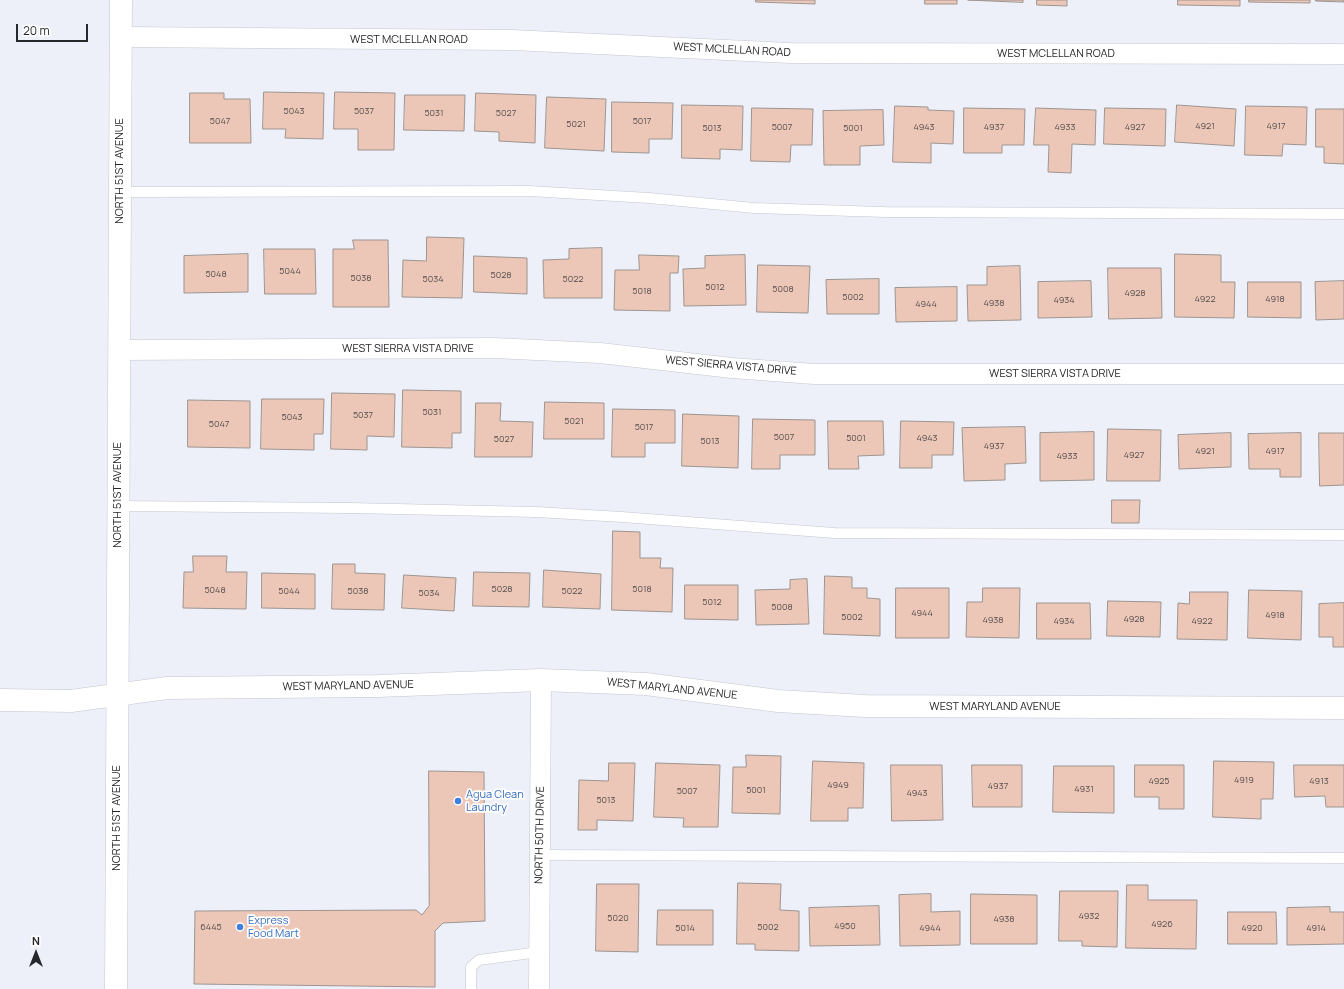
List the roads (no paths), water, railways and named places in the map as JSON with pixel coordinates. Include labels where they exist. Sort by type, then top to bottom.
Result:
[{"type":"street","name":"NORTH 51ST AVENUE","points":[[116,989],[118,694],[116,646],[121,0]]},
{"type":"street","name":"WEST MCLELLAN ROAD","points":[[121,37],[512,40],[790,53],[1344,54]]},
{"type":"street","name":"WEST SIERRA VISTA DRIVE","points":[[119,350],[494,348],[600,353],[732,368],[814,374],[1344,374]]},
{"type":"street","name":"WEST MARYLAND AVENUE","points":[[0,700],[71,701],[167,688],[378,686],[542,680],[646,684],[778,701],[865,706],[1344,708]]},
{"type":"street","name":"NORTH 50TH DRIVE","points":[[539,989],[542,680]]},
{"type":"lane","points":[[120,192],[529,192],[650,198],[754,208],[877,212],[1344,214]]},
{"type":"lane","points":[[118,506],[350,508],[536,512],[622,517],[834,534],[1344,535]]},
{"type":"lane","points":[[540,855],[1344,858]]},
{"type":"lane","points":[[471,989],[471,967],[479,960],[539,952]]},
{"type":"place","name":"Agua Clean Laundry","points":[[458,801]]},
{"type":"place","name":"Express Food Mart","points":[[240,927]]}]
